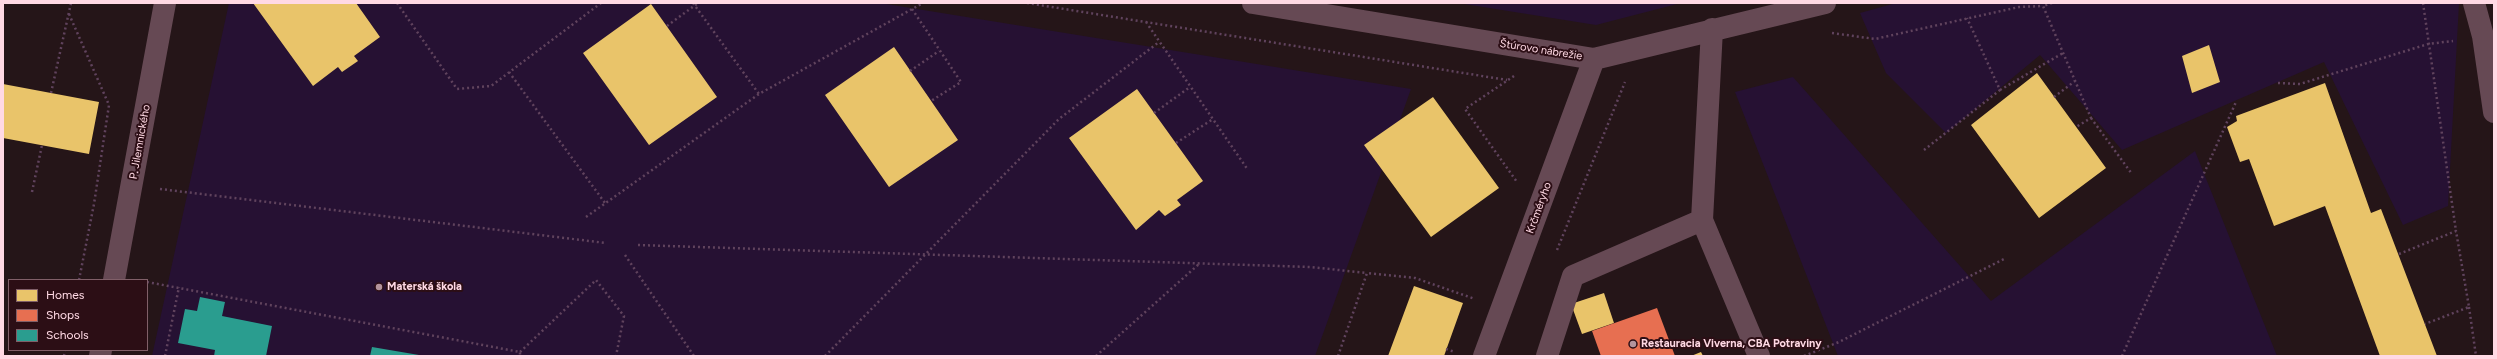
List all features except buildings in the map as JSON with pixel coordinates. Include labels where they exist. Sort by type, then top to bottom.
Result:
[{"type":"street","name":"P. Jilemnického","points":[[114,279],[165,3]]},
{"type":"street","name":"Štúrovo nábrežie","points":[[1253,3],[1594,59],[1712,29],[1825,3]]},
{"type":"street","points":[[2479,15],[2494,112]]},
{"type":"street","points":[[1712,29],[1702,220],[1759,356]]},
{"type":"street","name":"Krčméryho","points":[[1484,356],[1594,59]]},
{"type":"street","points":[[1547,356],[1574,276],[1702,220]]},
{"type":"path","points":[[51,93],[71,3]]},
{"type":"path","points":[[397,3],[457,89],[491,86],[601,3]]},
{"type":"path","points":[[667,26],[694,4],[698,3]]},
{"type":"path","points":[[586,217],[759,94],[923,3]]},
{"type":"path","points":[[1027,3],[1508,80]]},
{"type":"path","points":[[1827,32],[1875,39],[2019,7],[2043,6],[2052,3]]},
{"type":"path","points":[[2423,3],[2456,231],[2476,356]]},
{"type":"path","points":[[694,4],[759,94]]},
{"type":"path","points":[[2043,6],[2091,118],[2132,174]]},
{"type":"path","points":[[912,9],[961,82],[931,101]]},
{"type":"path","points":[[68,14],[109,106],[94,204],[79,279]]},
{"type":"path","points":[[2278,83],[2300,84],[2428,44],[2479,15]]},
{"type":"path","points":[[1967,18],[2000,90]]},
{"type":"path","points":[[1145,22],[1248,170]]},
{"type":"path","points":[[826,356],[1059,119],[1158,42]]},
{"type":"path","points":[[910,71],[939,51]]},
{"type":"path","points":[[1924,150],[2000,90],[2063,53]]},
{"type":"path","points":[[509,72],[605,203]]},
{"type":"path","points":[[1519,72],[1465,109],[1519,185]]},
{"type":"path","points":[[2054,97],[2075,81]]},
{"type":"path","points":[[1154,113],[1190,87]]},
{"type":"path","points":[[2122,356],[2236,102]]},
{"type":"path","points":[[2076,127],[2091,118]]},
{"type":"path","points":[[1176,143],[1213,119]]},
{"type":"path","points":[[32,192],[42,145]]},
{"type":"path","points":[[159,189],[606,243]]},
{"type":"path","points":[[2398,254],[2456,231]]},
{"type":"path","points":[[638,245],[1310,267],[1415,278],[1480,301]]},
{"type":"path","points":[[625,255],[694,356]]},
{"type":"path","points":[[1804,356],[1839,342],[2004,259]]},
{"type":"path","points":[[1096,356],[1199,264]]},
{"type":"path","points":[[1338,356],[1367,273]]},
{"type":"path","points":[[148,282],[520,354],[596,280],[624,316],[616,356]]},
{"type":"path","points":[[165,356],[179,287]]},
{"type":"path","points":[[2425,324],[2469,307]]},
{"type":"shaded area","points":[[229,3],[880,3],[1411,89],[1315,356],[152,356]]},
{"type":"shaded area","points":[[1458,3],[1681,3],[1596,25]]},
{"type":"shaded area","points":[[1896,3],[2459,3],[2448,206],[2403,225],[2324,62],[2122,150],[2040,55],[1946,133],[1886,73],[1860,13]]},
{"type":"shaded area","points":[[1793,77],[1991,301],[2195,151],[2277,356],[1838,356],[1735,92]]},
{"type":"place","name":"Materská škola","points":[[379,287]]},
{"type":"place","name":"Restauracia Viverna, CBA Potraviny","points":[[1633,344]]}]
